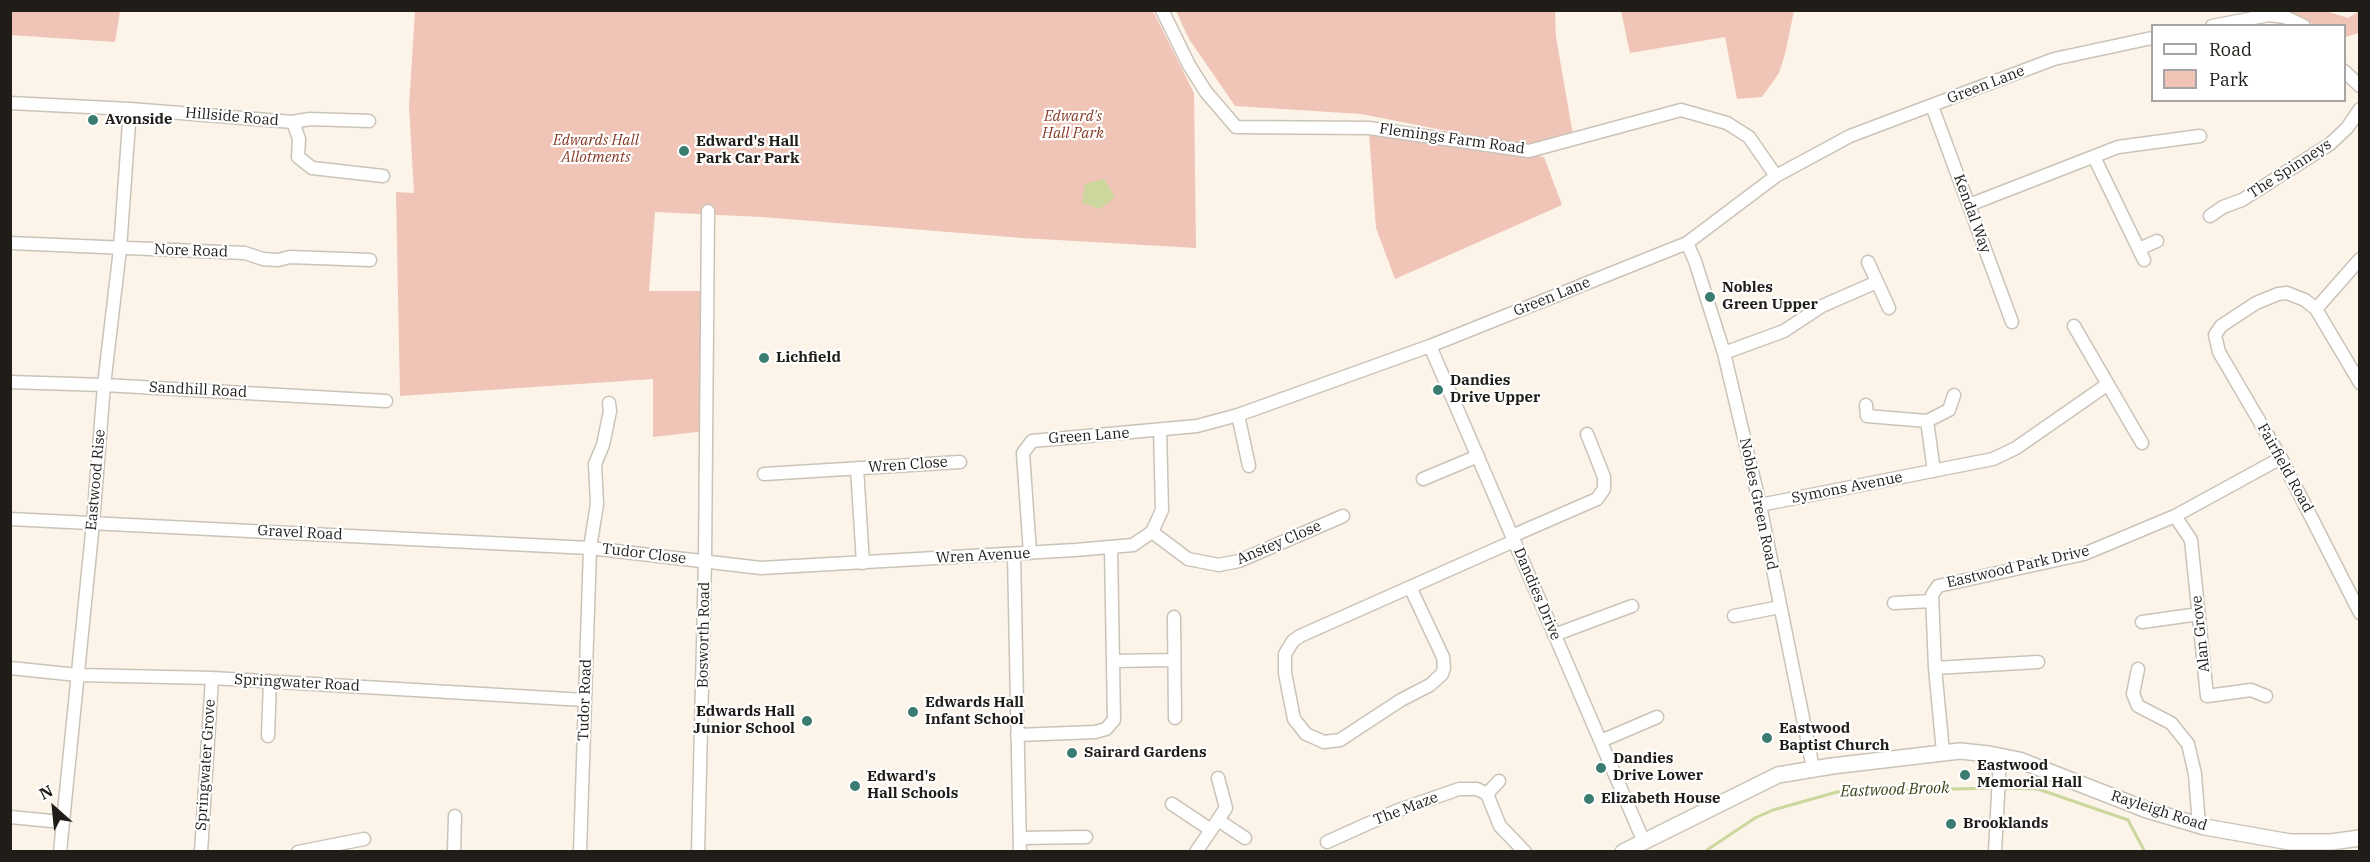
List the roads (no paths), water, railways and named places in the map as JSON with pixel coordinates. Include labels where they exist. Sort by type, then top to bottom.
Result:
[{"type":"main road","name":"Rayleigh Road","points":[[1623,852],[1778,775],[1813,768],[1943,752],[1976,752],[2019,760],[2147,810],[2199,826],[2290,842],[2331,842],[2360,838]]},
{"type":"street","name":"Flemings Farm Road","points":[[1162,10],[1189,65],[1206,92],[1236,127],[1369,128],[1529,151],[1681,110],[1727,123],[1749,137],[1776,176]]},
{"type":"street","points":[[2222,24],[2269,15],[2284,17],[2300,24]]},
{"type":"street","name":"Green Lane","points":[[1030,553],[1023,459],[1028,443],[1038,440],[1197,426],[1238,415],[1430,346],[1687,243],[1776,176],[1850,136],[2054,59],[2151,38]]},
{"type":"street","points":[[2346,73],[2360,86]]},
{"type":"street","name":"Hillside Road","points":[[10,103],[130,109],[292,122],[299,139],[298,157],[312,168],[383,176]]},
{"type":"street","name":"Kendal Way","points":[[1932,106],[2012,322]]},
{"type":"street","name":"Eastwood Rise","points":[[60,852],[93,523],[104,385],[120,249],[130,109]]},
{"type":"street","name":"The Spinneys","points":[[2210,216],[2223,207],[2242,200],[2330,144],[2347,128],[2360,110]]},
{"type":"street","points":[[292,122],[310,119],[369,121]]},
{"type":"street","points":[[1969,205],[2118,147],[2200,136]]},
{"type":"street","points":[[2094,157],[2142,254],[2157,241]]},
{"type":"street","name":"Bosworth Road","points":[[698,852],[705,561],[708,211]]},
{"type":"street","name":"Nore Road","points":[[10,243],[245,253],[263,260],[290,257],[370,260]]},
{"type":"street","name":"Nobles Green Road","points":[[1687,243],[1695,261],[1724,353],[1760,505],[1813,768]]},
{"type":"street","points":[[2360,259],[2316,309],[2360,382]]},
{"type":"street","points":[[1868,262],[1889,308]]},
{"type":"street","points":[[1724,353],[1784,332],[1822,306],[1877,282]]},
{"type":"street","name":"Fairfield Road","points":[[2316,309],[2287,293],[2278,294],[2256,303],[2221,326],[2215,335],[2219,352],[2281,458],[2360,613]]},
{"type":"street","points":[[2074,326],[2142,443]]},
{"type":"street","name":"Dandies Drive","points":[[1430,346],[1644,842]]},
{"type":"street","name":"Sandhill Road","points":[[10,382],[386,401]]},
{"type":"street","name":"Symons Avenue","points":[[1760,505],[1992,459],[2016,448],[2108,384]]},
{"type":"street","points":[[1866,405],[1868,416],[1927,421],[1949,410],[1954,394]]},
{"type":"street","name":"Tudor Close","points":[[609,404],[610,411],[603,446],[595,468],[597,504],[590,548],[705,561]]},
{"type":"street","points":[[1238,415],[1249,466]]},
{"type":"street","points":[[1927,421],[1934,471]]},
{"type":"street","points":[[1152,532],[1160,518],[1163,501],[1160,430]]},
{"type":"street","points":[[1410,587],[1443,657],[1442,674],[1430,685],[1401,700],[1340,740],[1324,742],[1306,734],[1299,728],[1291,710],[1284,663],[1288,648],[1300,636],[1597,500],[1604,489],[1604,477],[1587,434]]},
{"type":"street","points":[[1423,479],[1478,456]]},
{"type":"street","name":"Eastwood Park Drive","points":[[1943,752],[1935,668],[1932,601],[1932,595],[1938,586],[2084,554],[2175,516],[2281,458]]},
{"type":"street","name":"Wren Close","points":[[764,474],[960,462]]},
{"type":"street","name":"Wren Close","points":[[857,468],[863,563]]},
{"type":"street","name":"Anstey Close","points":[[1152,532],[1188,559],[1219,565],[1239,561],[1343,516]]},
{"type":"street","name":"Alan Grove","points":[[2175,516],[2192,540],[2207,696],[2251,690],[2266,696]]},
{"type":"street","name":"Gravel Road","points":[[10,519],[590,548]]},
{"type":"street","name":"Wren Avenue","points":[[705,561],[761,567],[1111,548],[1133,544],[1152,532]]},
{"type":"street","name":"Tudor Road","points":[[580,852],[590,548]]},
{"type":"street","points":[[1017,735],[1095,732],[1110,727],[1114,715],[1111,548]]},
{"type":"street","points":[[1014,554],[1020,852]]},
{"type":"street","points":[[1894,603],[1932,601]]},
{"type":"street","points":[[1554,635],[1632,606]]},
{"type":"street","points":[[1734,616],[1780,607]]},
{"type":"street","points":[[2142,622],[2199,614]]},
{"type":"street","points":[[1174,617],[1175,718]]},
{"type":"street","points":[[1113,661],[1174,660]]},
{"type":"street","points":[[1935,668],[2038,662]]},
{"type":"street","name":"Springwater Road","points":[[10,668],[78,675],[212,678],[584,700]]},
{"type":"street","points":[[2138,669],[2133,694],[2138,706],[2171,723],[2188,744],[2195,774],[2199,826]]},
{"type":"street","name":"Springwater Grove","points":[[201,852],[212,678]]},
{"type":"street","points":[[268,736],[270,681]]},
{"type":"street","points":[[1601,741],[1657,717]]},
{"type":"street","points":[[1995,852],[2000,756]]},
{"type":"street","points":[[1196,852],[1226,805],[1218,778]]},
{"type":"street","points":[[1499,781],[1487,794],[1500,826],[1525,852]]},
{"type":"street","name":"The Maze","points":[[1327,842],[1396,811],[1459,789],[1477,789],[1487,794]]},
{"type":"street","points":[[1172,804],[1245,838]]},
{"type":"street","points":[[454,852],[455,816]]},
{"type":"street","points":[[10,817],[62,822]]},
{"type":"street","points":[[1020,838],[1086,837]]},
{"type":"street","points":[[298,852],[364,839]]},
{"type":"waterway","name":"Eastwood Brook","points":[[1707,850],[1755,818],[1773,810],[1837,792],[1994,788]]},
{"type":"waterway","name":"Eastwood Brook","points":[[2000,788],[2038,789],[2128,820],[2145,852]]},
{"type":"place","name":"Avonside","points":[[93,120]]},
{"type":"place","name":"Edward's Hall Park Car Park","points":[[684,151]]},
{"type":"place","name":"Nobles Green Upper","points":[[1710,297]]},
{"type":"place","name":"Lichfield","points":[[764,358]]},
{"type":"place","name":"Dandies Drive Upper","points":[[1438,390]]},
{"type":"place","name":"Edwards Hall Infant School","points":[[913,712]]},
{"type":"place","name":"Edwards Hall Junior School","points":[[807,721]]},
{"type":"place","name":"Eastwood Baptist Church","points":[[1767,738]]},
{"type":"place","name":"Sairard Gardens","points":[[1072,753]]},
{"type":"place","name":"Dandies Drive Lower","points":[[1601,768]]},
{"type":"place","name":"Eastwood Memorial Hall","points":[[1965,775]]},
{"type":"place","name":"Edward's Hall Schools","points":[[855,786]]},
{"type":"place","name":"Elizabeth House","points":[[1589,799]]},
{"type":"place","name":"Brooklands","points":[[1951,824]]},
{"type":"park label","name":"Edward's Hall Park","points":[[1073,126]]},
{"type":"park label","name":"Edwards Hall Allotments","points":[[596,150]]}]
